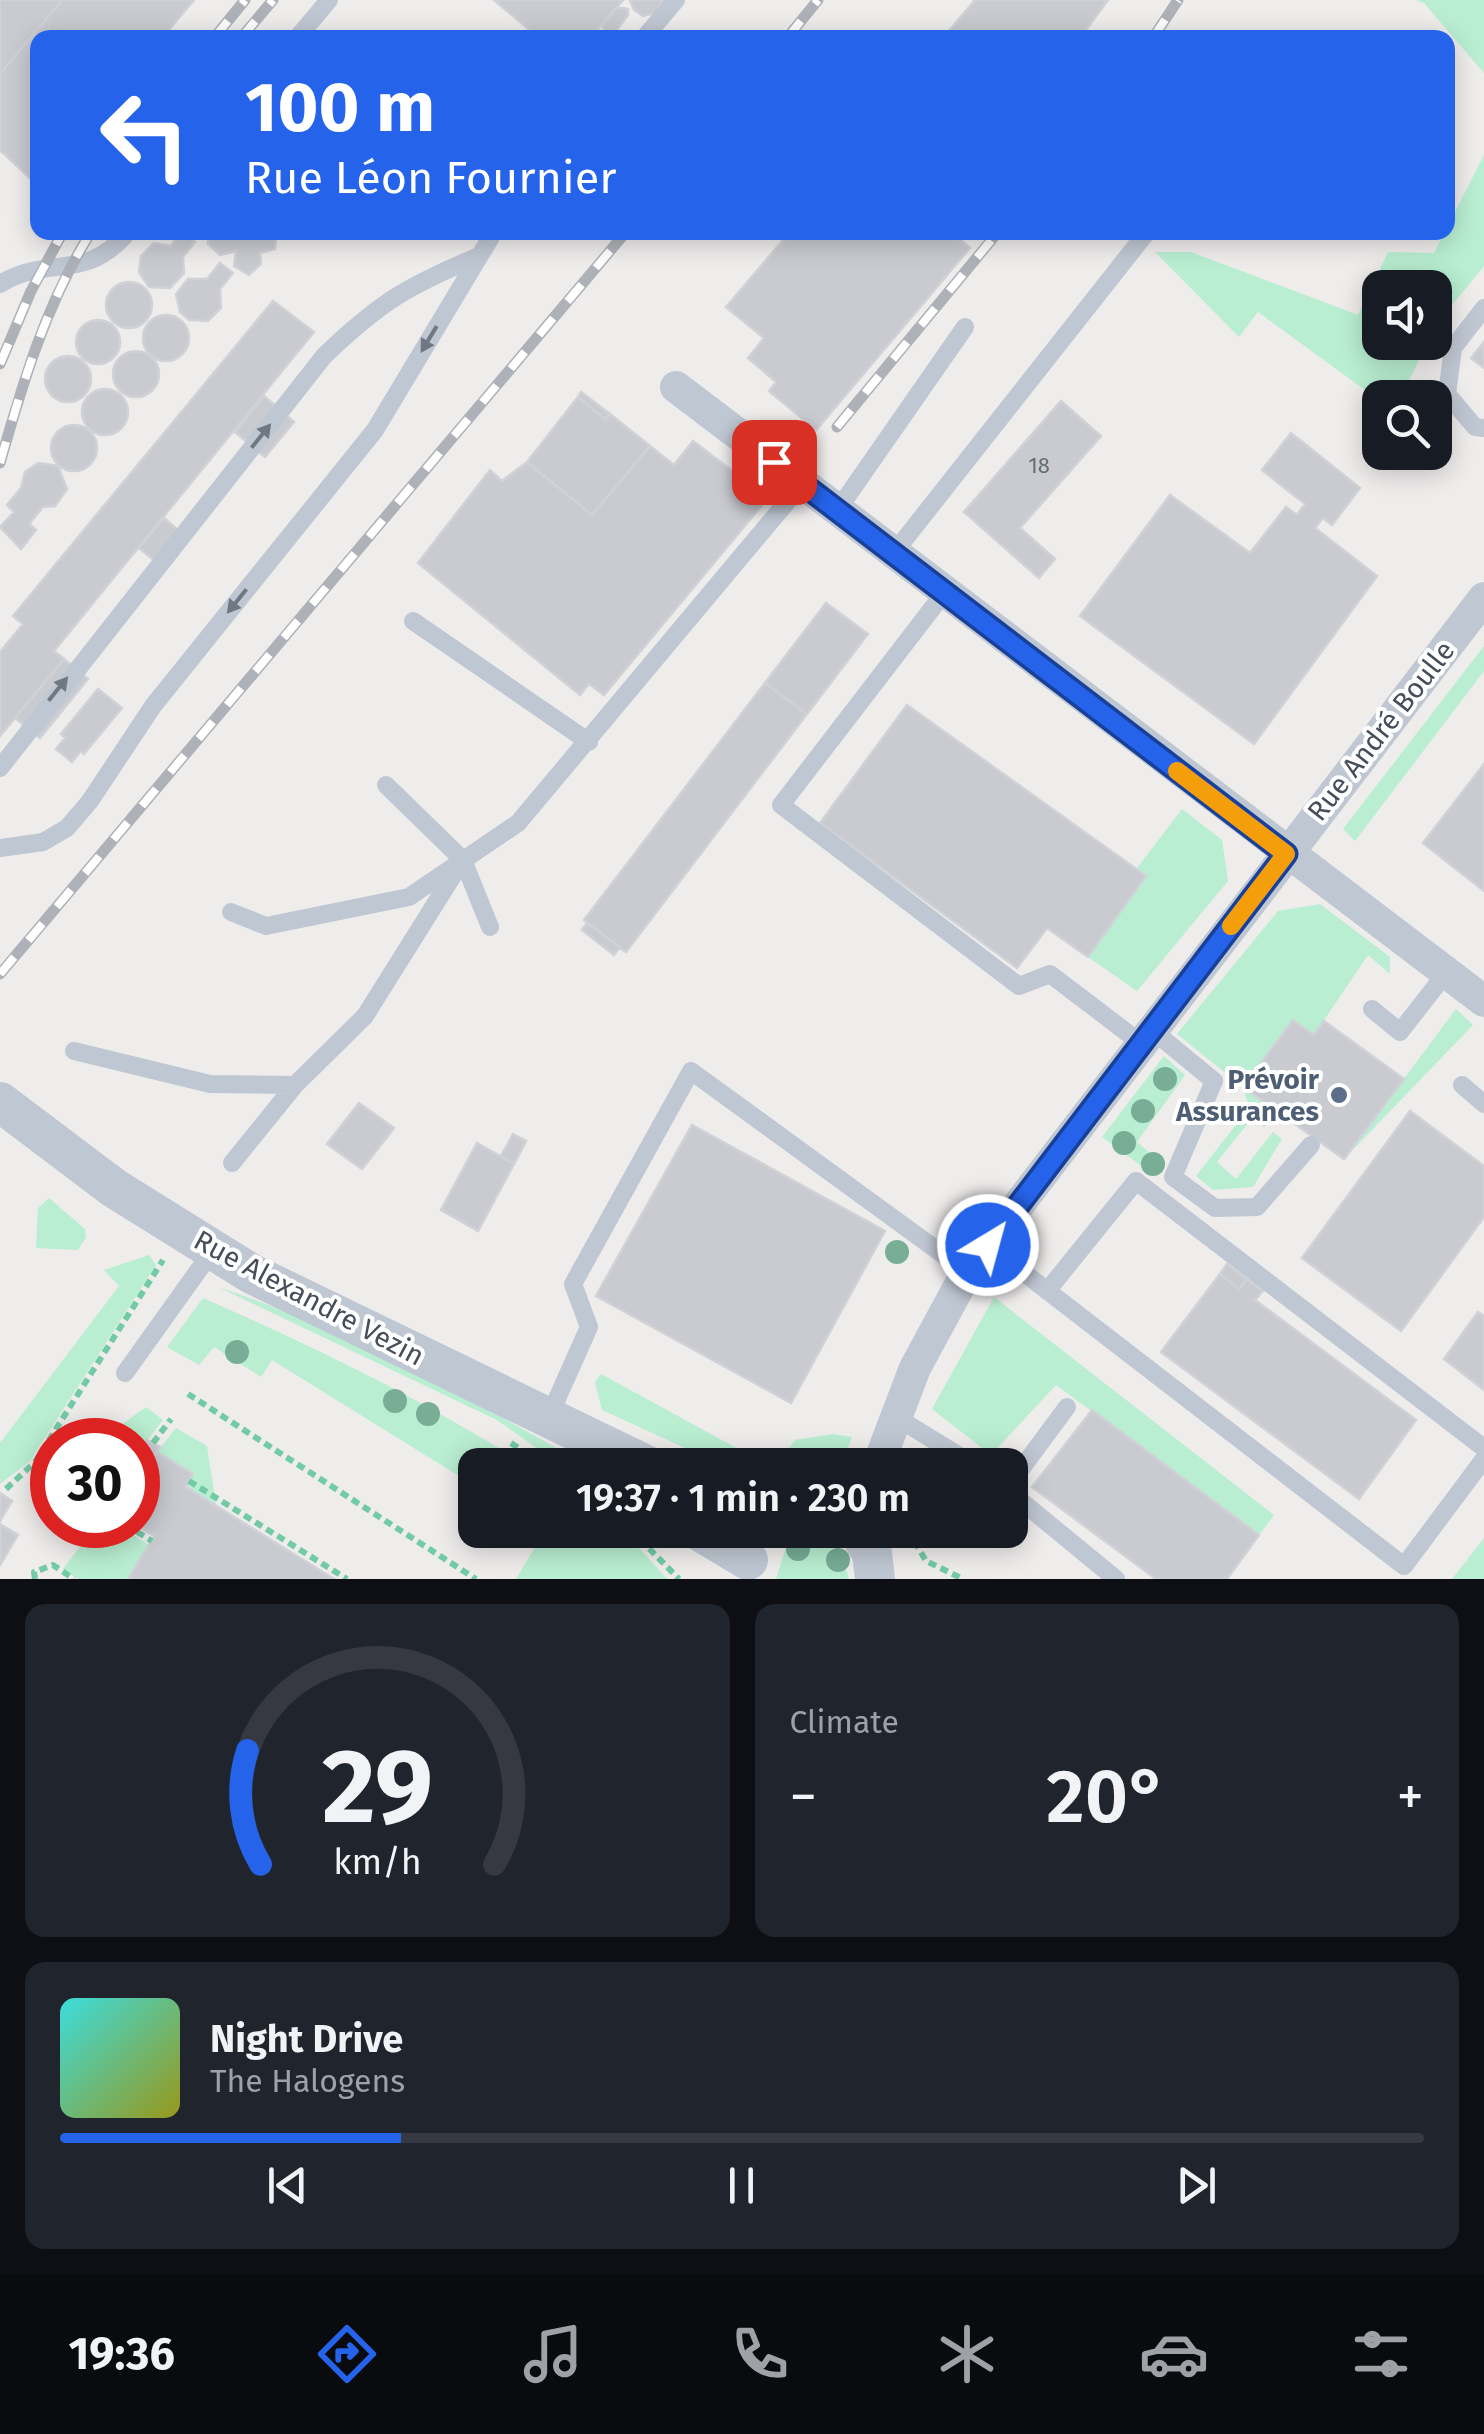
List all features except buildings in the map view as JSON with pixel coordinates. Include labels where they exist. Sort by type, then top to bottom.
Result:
[{"type":"street","points":[[676,387],[1484,1001]]},
{"type":"street","name":"Rue André Boulle","points":[[882,1448],[915,1368],[968,1272],[1484,598]]},
{"type":"street","name":"Rue Alexandre Vezin","points":[[0,1102],[114,1188],[252,1274],[610,1448]]},
{"type":"street","name":"Rue Alexandre Vezin","points":[[584,1436],[598,1448]]},
{"type":"street","points":[[870,1548],[874,1579]]},
{"type":"lane","points":[[303,30],[329,0]]},
{"type":"lane","points":[[651,30],[676,0]]},
{"type":"lane","points":[[0,284],[31,270],[87,265],[113,250],[121,240]]},
{"type":"lane","points":[[0,848],[43,842],[67,828],[90,802],[153,706],[374,430],[489,240]]},
{"type":"lane","points":[[893,554],[1142,240]]},
{"type":"lane","points":[[0,768],[324,356],[371,310],[408,286],[479,256]]},
{"type":"lane","points":[[1484,308],[1453,348],[1447,394],[1474,427],[1484,428]]},
{"type":"lane","points":[[837,510],[965,326]]},
{"type":"lane","points":[[232,912],[266,926],[409,897],[518,823],[802,484]]},
{"type":"lane","points":[[944,593],[781,806],[1018,986],[1050,974],[1214,1081],[1173,1177],[1215,1208],[1257,1206],[1311,1146]]},
{"type":"lane","points":[[414,621],[589,742]]},
{"type":"lane","points":[[386,786],[463,860],[490,927]]},
{"type":"lane","points":[[232,1163],[294,1085],[365,1016],[463,860]]},
{"type":"lane","points":[[1372,1009],[1400,1032],[1446,973]]},
{"type":"lane","points":[[74,1050],[210,1084],[294,1085]]},
{"type":"lane","points":[[548,1419],[589,1327],[573,1284],[691,1072],[968,1272]]},
{"type":"lane","points":[[1462,1085],[1484,1104]]},
{"type":"lane","points":[[1047,1291],[1136,1181],[1484,1448]]},
{"type":"lane","points":[[988,1245],[1404,1566],[1484,1459]]},
{"type":"lane","points":[[126,1373],[213,1249]]},
{"type":"lane","points":[[1028,1460],[1067,1408]]},
{"type":"lane","points":[[896,1416],[947,1448]]},
{"type":"lane","points":[[1028,1507],[1116,1579]]},
{"type":"path","points":[[6,1490],[34,1462],[164,1258]]},
{"type":"path","points":[[188,1394],[476,1579]]},
{"type":"path","points":[[160,1435],[171,1420]]},
{"type":"path","points":[[189,1481],[347,1579]]},
{"type":"path","points":[[648,1548],[679,1579]]},
{"type":"path","points":[[918,1548],[926,1561],[963,1579]]},
{"type":"path","points":[[35,1579],[34,1572],[53,1565],[74,1579]]},
{"type":"green space","points":[[1416,0],[1484,0],[1484,73],[1455,39],[1455,30],[1447,30],[1424,3]]},
{"type":"green space","points":[[1484,155],[1484,266],[1452,305],[1452,270],[1379,270],[1388,252],[1434,253],[1441,240],[1455,240],[1455,212]]},
{"type":"green space","points":[[1155,252],[1191,252],[1358,315],[1362,307],[1362,360],[1419,360],[1409,380],[1362,380],[1362,388],[1258,312],[1239,337]]},
{"type":"green space","points":[[1484,646],[1484,671],[1355,841],[1343,829]]},
{"type":"green space","points":[[1182,809],[1222,840],[1228,881],[1137,991],[1088,957],[1146,876],[1137,868]]},
{"type":"green space","points":[[1320,904],[1390,957],[1390,974],[1368,955],[1314,1035],[1293,1021],[1243,1086],[1280,1114],[1264,1127],[1253,1117],[1217,1162],[1236,1179],[1273,1132],[1282,1139],[1253,1187],[1213,1190],[1196,1176],[1249,1108],[1243,1087],[1177,1034],[1278,911]]},
{"type":"green space","points":[[1456,1009],[1473,1025],[1344,1159]]},
{"type":"green space","points":[[1164,1056],[1185,1075],[1137,1142],[1157,1159],[1151,1173],[1102,1137]]},
{"type":"green space","points":[[49,1198],[85,1229],[86,1237],[78,1250],[36,1248],[38,1208]]},
{"type":"green space","points":[[149,1255],[156,1265],[58,1418],[30,1418],[30,1461],[0,1484],[0,1443],[119,1286],[104,1270]]},
{"type":"green space","points":[[218,1287],[360,1344],[556,1448],[536,1448],[497,1420]]},
{"type":"green space","points":[[994,1297],[1274,1515],[1259,1535],[1056,1385],[998,1448],[982,1448],[932,1409]]},
{"type":"green space","points":[[203,1298],[368,1376],[498,1448],[458,1448],[458,1475],[272,1360],[261,1377],[214,1347],[199,1365],[167,1347]]},
{"type":"green space","points":[[601,1374],[737,1448],[685,1448],[602,1410],[595,1382]]},
{"type":"green space","points":[[146,1407],[163,1420],[160,1424],[160,1418],[131,1418]]},
{"type":"green space","points":[[176,1428],[207,1446],[216,1505],[186,1487],[193,1474],[160,1454]]},
{"type":"green space","points":[[833,1434],[852,1437],[848,1448],[789,1448],[795,1440]]},
{"type":"green space","points":[[1484,1538],[1484,1579],[1452,1579]]},
{"type":"green space","points":[[79,1548],[147,1548],[128,1579],[78,1579],[63,1569]]},
{"type":"green space","points":[[534,1548],[639,1548],[667,1579],[516,1579]]},
{"type":"green space","points":[[836,1548],[849,1579],[776,1579],[785,1550]]},
{"type":"railway","points":[[221,30],[245,0]]},
{"type":"railway","points":[[248,30],[273,0]]},
{"type":"railway","points":[[794,30],[818,0]]},
{"type":"railway","points":[[1158,30],[1178,0]]},
{"type":"railway","points":[[0,364],[31,291],[59,240]]},
{"type":"railway","points":[[0,463],[48,315],[86,240]]},
{"type":"railway","points":[[0,974],[619,240]]},
{"type":"railway","points":[[837,427],[991,240]]},
{"type":"slow traffic","points":[[1177,771],[1286,854],[1231,926]]},
{"type":"place","name":"Prévoir Assurances","points":[[1339,1095]]},
{"type":"route","points":[[774,462],[1286,854],[988,1245]]}]
